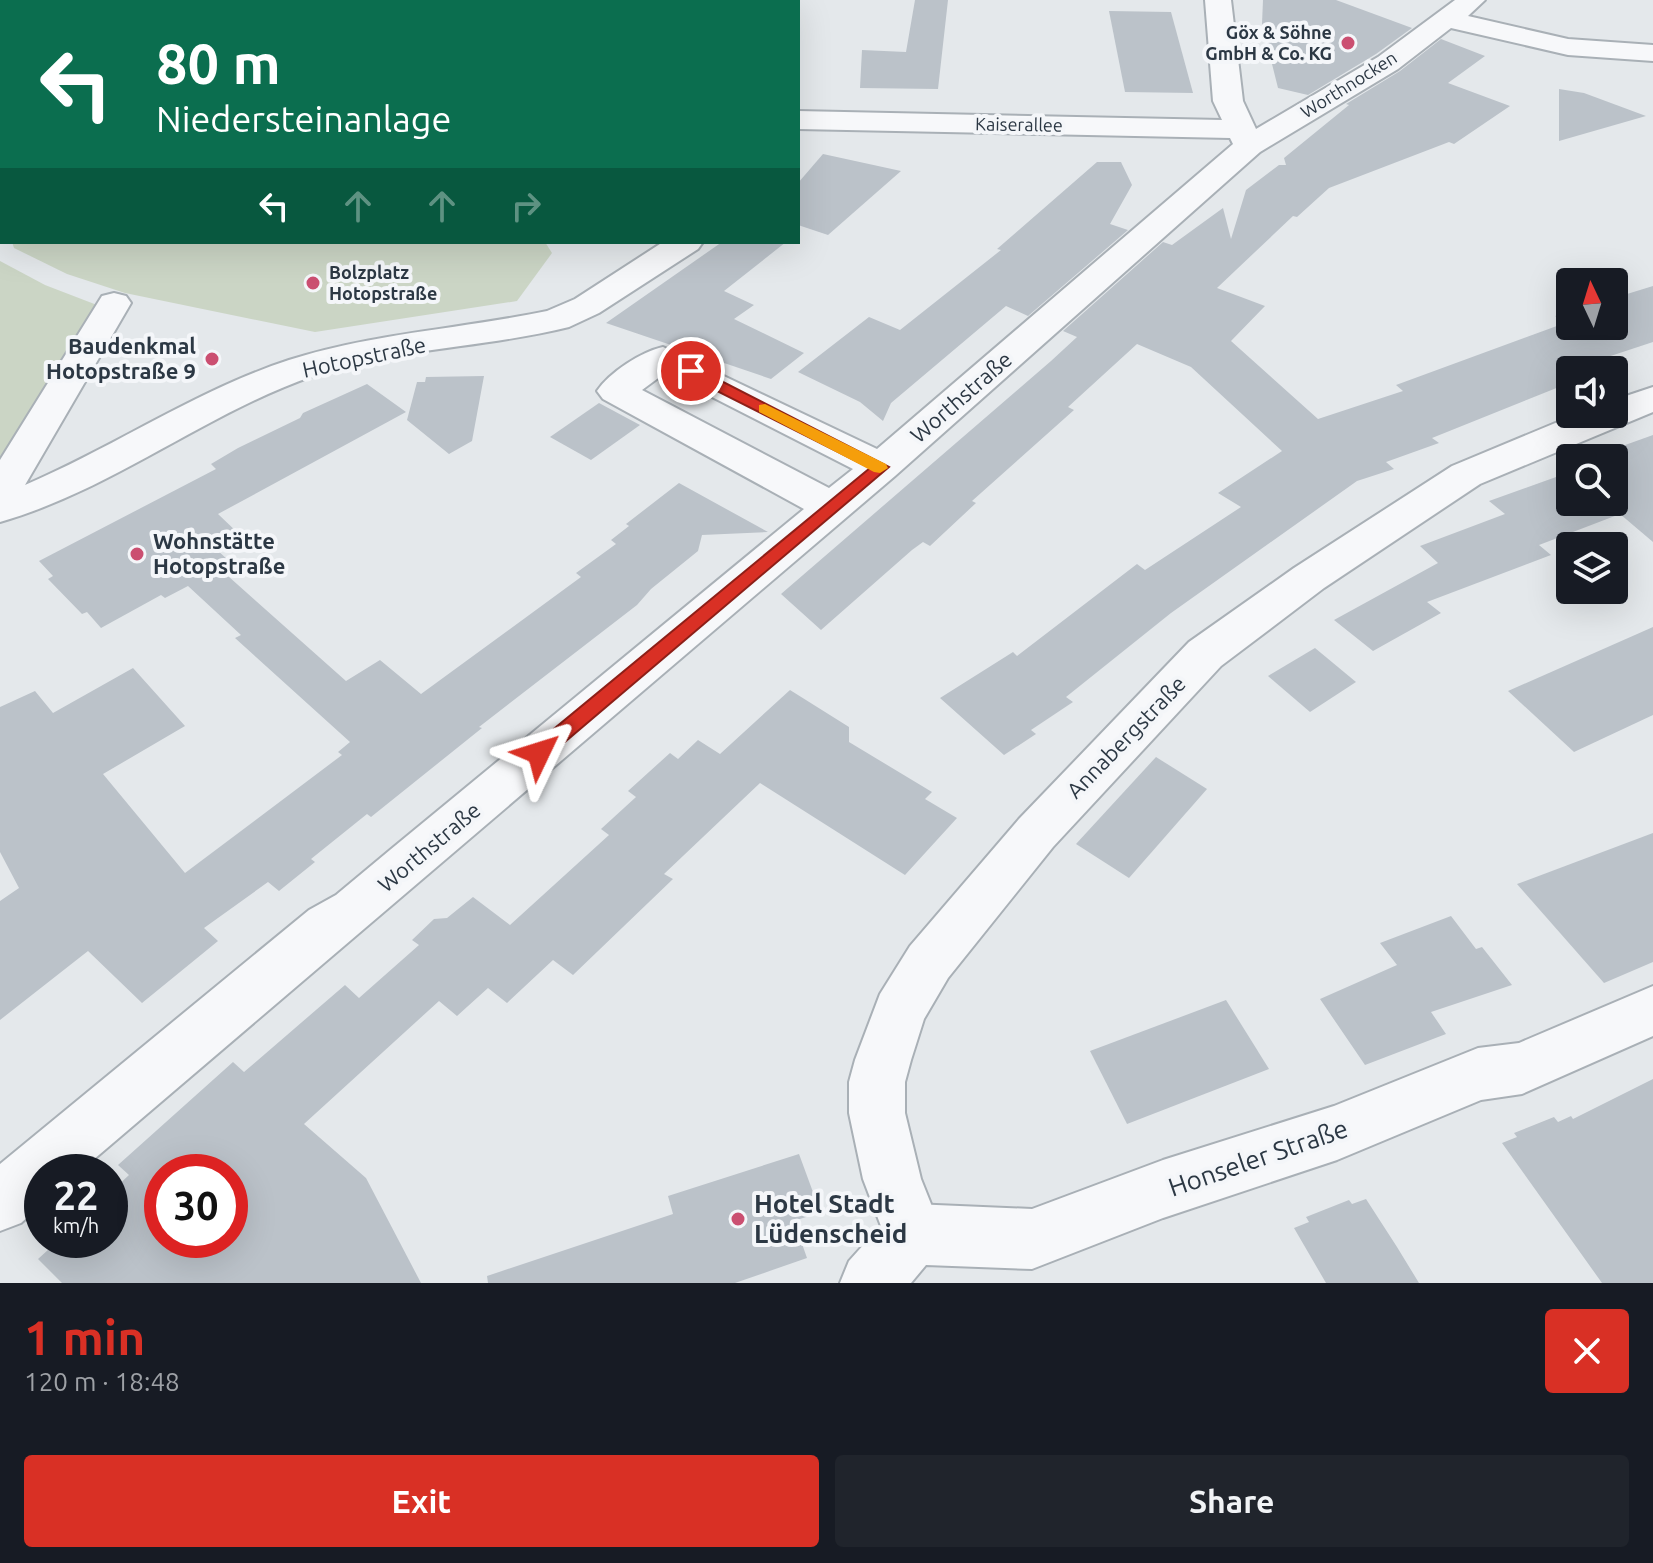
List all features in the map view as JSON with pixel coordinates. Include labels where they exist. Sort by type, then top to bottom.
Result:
[{"type":"street","points":[[1218,0],[1228,101],[1244,137]]},
{"type":"street","name":"Worthnocken","points":[[1244,137],[1388,63],[1472,0]]},
{"type":"street","points":[[1446,19],[1568,47],[1653,53]]},
{"type":"street","name":"Kaiserallee","points":[[801,128],[1244,137]]},
{"type":"street","name":"Worthstraße","points":[[0,1202],[327,926],[354,910],[408,865],[881,467],[1244,137]]},
{"type":"street","name":"Hotopstraße","points":[[0,508],[31,499],[189,416],[301,368],[351,356],[557,320],[587,306],[683,244]]},
{"type":"street","points":[[0,493],[114,303]]},
{"type":"street","points":[[832,507],[616,391],[663,358],[881,467]]},
{"type":"street","name":"Annabergstraße","points":[[1628,408],[1653,399]]},
{"type":"street","name":"Annabergstraße","points":[[913,1234],[892,1179],[877,1113],[877,1082],[899,1011],[929,962],[1036,833],[1205,654],[1309,578],[1466,475],[1579,428]]},
{"type":"street","name":"Honseler Straße","points":[[913,1234],[1032,1239],[1212,1172],[1337,1133],[1478,1074],[1522,1068],[1653,1010]]},
{"type":"street","points":[[871,1283],[913,1234]]},
{"type":"green space","name":"Bolzplatz Hotopstraße","points":[[13,244],[546,244],[552,253],[517,301],[315,332],[125,293],[67,274],[14,248]]},
{"type":"green space","points":[[0,261],[45,285],[97,305],[0,462]]},
{"type":"building","points":[[915,0],[948,0],[938,89],[860,88],[862,50],[906,52]]},
{"type":"building","points":[[1263,0],[1336,0],[1412,28],[1308,95],[1278,88],[1262,24]]},
{"type":"building","points":[[1109,11],[1171,12],[1193,93],[1125,92]]},
{"type":"building","points":[[1441,39],[1485,56],[1448,83],[1510,106],[1454,144],[1449,142],[1329,188],[1297,217],[1293,216],[1217,288],[1265,306],[1231,341],[1318,419],[1403,391],[1396,385],[1556,326],[1556,340],[1628,340],[1628,294],[1653,286],[1653,342],[1611,356],[1556,356],[1556,388],[1432,438],[1439,443],[1386,462],[1394,469],[1357,481],[1171,613],[1066,697],[1073,702],[1031,730],[1036,734],[1004,755],[940,698],[1013,652],[1017,656],[1137,564],[1145,570],[1241,507],[1218,493],[1282,451],[1191,367],[1137,344],[1068,407],[1074,410],[972,501],[976,503],[930,546],[923,542],[912,550],[821,630],[781,594],[1051,361],[1077,337],[1063,331],[1163,242],[1172,245],[1223,208],[1231,239],[1246,190],[1279,165],[1286,165],[1284,158],[1349,105],[1346,104],[1400,71]]},
{"type":"building","points":[[1559,89],[1584,93],[1646,116],[1559,141]]},
{"type":"building","points":[[823,154],[901,171],[828,235],[800,226],[800,181]]},
{"type":"building","points":[[1097,162],[1121,162],[1132,185],[1110,224],[1128,230],[1028,316],[1006,306],[891,403],[883,421],[860,402],[798,372],[869,317],[900,330],[1001,250],[997,249]]},
{"type":"building","points":[[719,244],[783,244],[724,291],[754,305],[734,319],[804,353],[771,379],[606,323]]},
{"type":"building","points":[[484,376],[472,441],[449,454],[407,420],[417,382],[425,382],[426,377]]},
{"type":"building","points":[[367,384],[406,412],[218,514],[239,534],[214,547],[230,562],[219,568],[346,681],[380,660],[421,694],[581,577],[576,573],[616,544],[611,540],[629,526],[626,524],[679,483],[768,532],[702,535],[698,551],[651,589],[637,605],[479,727],[482,728],[371,817],[367,814],[311,859],[315,862],[279,891],[268,882],[204,928],[218,941],[142,1003],[88,951],[0,1020],[0,901],[19,888],[0,852],[0,707],[35,691],[53,713],[133,668],[185,726],[103,774],[185,873],[342,755],[338,752],[350,742],[235,638],[241,635],[188,586],[165,598],[161,595],[101,628],[87,612],[82,614],[48,579],[53,576],[39,561],[216,469],[211,464],[238,448],[300,418],[303,413]]},
{"type":"building","points":[[599,403],[640,425],[591,460],[550,437]]},
{"type":"building","points":[[1653,435],[1653,542],[1622,516],[1628,516],[1628,444]]},
{"type":"building","points":[[1556,477],[1556,516],[1615,516],[1573,532],[1556,532],[1556,538],[1539,545],[1551,555],[1427,602],[1441,613],[1373,651],[1334,620],[1438,563],[1420,546],[1505,514],[1489,501]]},
{"type":"building","points":[[1653,627],[1653,715],[1574,752],[1508,691]]},
{"type":"building","points":[[1315,648],[1356,682],[1310,712],[1268,676]]},
{"type":"building","points":[[790,690],[849,727],[849,742],[932,792],[925,799],[957,818],[905,875],[760,783],[664,874],[673,879],[573,975],[553,960],[507,1003],[488,988],[457,1016],[439,1001],[304,1124],[366,1178],[421,1283],[62,1283],[38,1259],[128,1258],[128,1156],[233,1062],[244,1072],[345,985],[359,998],[419,945],[412,940],[434,919],[447,918],[473,897],[510,925],[609,835],[601,829],[636,797],[628,791],[670,753],[678,759],[698,740],[720,754]]},
{"type":"building","points":[[1156,757],[1207,789],[1129,878],[1076,844]]},
{"type":"building","points":[[1653,833],[1653,962],[1604,983],[1517,884]]},
{"type":"building","points":[[1451,916],[1476,949],[1482,947],[1512,985],[1431,1012],[1446,1034],[1365,1065],[1320,999],[1397,965],[1380,943]]},
{"type":"building","points":[[1226,1000],[1269,1069],[1127,1124],[1090,1051]]},
{"type":"building","points":[[1653,1079],[1653,1283],[1602,1283],[1502,1143],[1517,1137],[1514,1133],[1554,1117],[1558,1122],[1571,1116],[1573,1119]]},
{"type":"building","name":"Hotel Stadt Lüdenscheid","points":[[799,1154],[817,1203],[805,1207],[809,1216],[794,1221],[807,1258],[735,1283],[488,1283],[487,1276],[673,1214],[668,1196]]},
{"type":"building","points":[[1366,1199],[1419,1283],[1326,1283],[1294,1228],[1309,1222],[1306,1217],[1349,1200],[1352,1204]]},
{"type":"slow traffic","points":[[765,409],[880,468]]},
{"type":"place","name":"Göx & Söhne GmbH & Co. KG","points":[[1348,43]]},
{"type":"place","name":"Bolzplatz Hotopstraße","points":[[313,283]]},
{"type":"place","name":"Baudenkmal Hotopstraße 9","points":[[212,359]]},
{"type":"place","name":"Wohnstätte Hotopstraße","points":[[137,554]]},
{"type":"place","name":"Hotel Stadt Lüdenscheid","points":[[738,1219]]},
{"type":"route","points":[[539,753],[881,467],[691,371]]}]
